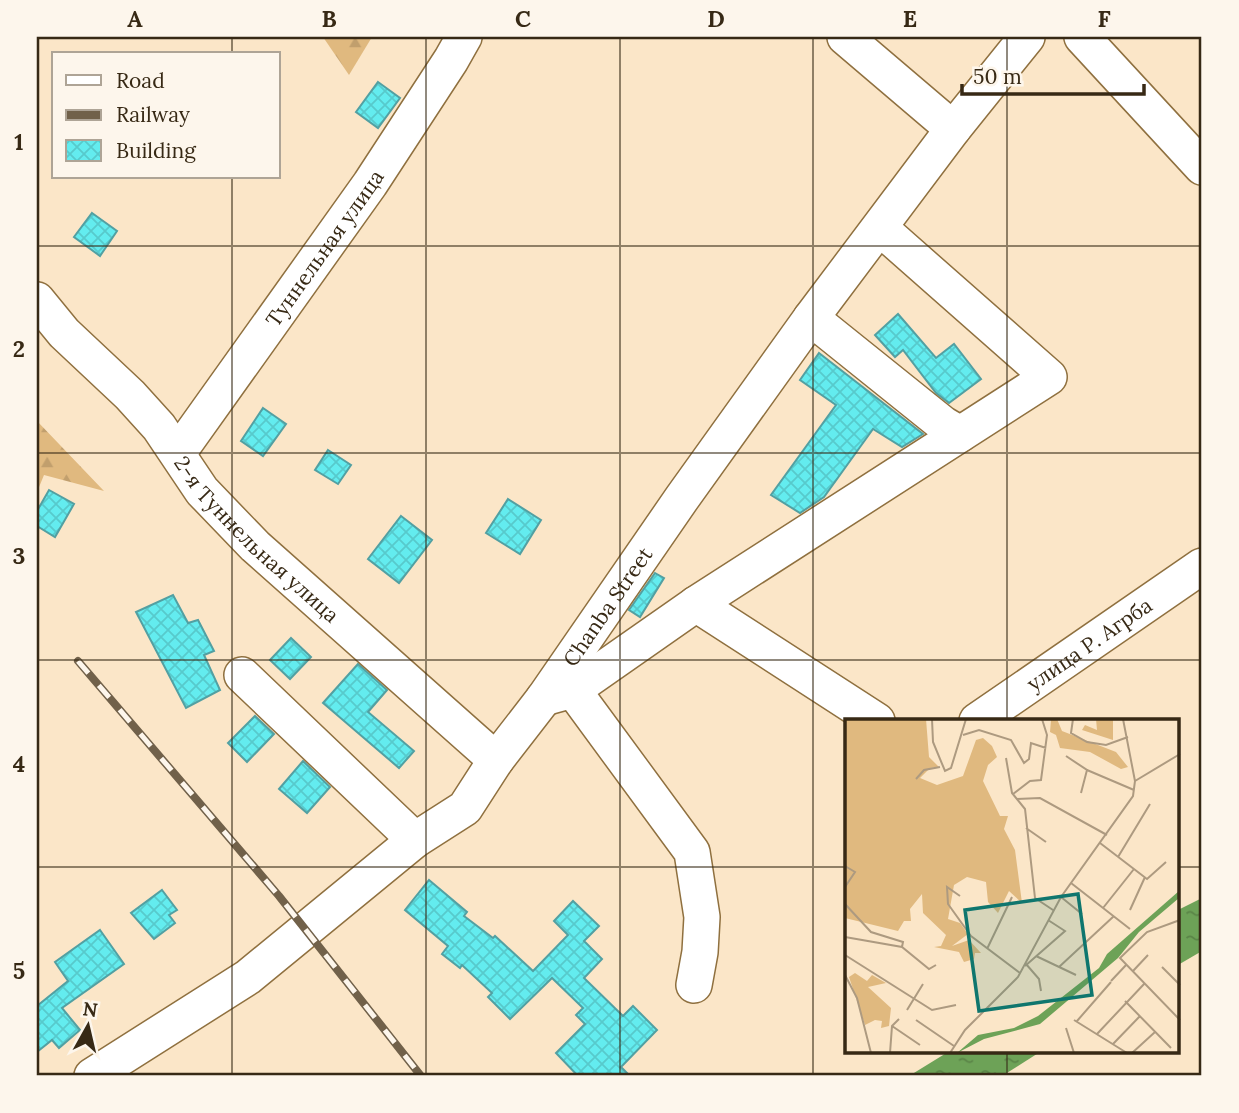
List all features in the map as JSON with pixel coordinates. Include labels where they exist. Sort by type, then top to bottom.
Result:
[{"type":"street","name":"Туннельная улица","points":[[178,453],[370,184],[452,60],[464,37]]},
{"type":"street","points":[[845,37],[953,129]]},
{"type":"street","name":"Chanba Street","points":[[92,1076],[248,978],[415,840],[465,808],[496,760],[561,684],[811,318],[953,129],[1027,37]]},
{"type":"street","points":[[1082,37],[1202,167]]},
{"type":"street","points":[[694,985],[702,917],[692,852],[561,684],[696,604],[1049,377],[880,228]]},
{"type":"street","name":"2-я Туннельная улица","points":[[37,300],[64,333],[145,411],[178,453],[202,491],[255,546],[496,760]]},
{"type":"street","points":[[811,318],[943,424],[960,434]]},
{"type":"street","name":"улица Р. Агрба","points":[[980,719],[1202,566]]},
{"type":"street","points":[[696,604],[874,719]]},
{"type":"street","points":[[242,675],[415,840]]},
{"type":"green space","points":[[323,37],[372,37],[349,75]]},
{"type":"green space","points":[[37,421],[104,491],[44,475],[37,492]]},
{"type":"water","points":[[1202,898],[1202,951],[1180,964],[1180,909]]},
{"type":"water","points":[[945,1054],[1037,1054],[1002,1076],[909,1076]]},
{"type":"building","points":[[378,82],[400,98],[378,128],[356,112]]},
{"type":"building","points":[[92,213],[117,231],[100,256],[74,237]]},
{"type":"building","points":[[898,314],[936,358],[954,344],[981,379],[949,403],[936,393],[903,350],[895,357],[875,335]]},
{"type":"building","points":[[819,353],[923,434],[902,447],[873,429],[824,497],[800,513],[771,495],[836,405],[800,380]]},
{"type":"building","points":[[263,408],[286,424],[263,456],[241,441]]},
{"type":"building","points":[[328,450],[351,465],[338,484],[315,470]]},
{"type":"building","points":[[49,490],[74,504],[55,537],[37,526],[37,511]]},
{"type":"building","points":[[508,499],[541,520],[520,554],[486,533]]},
{"type":"building","points":[[401,516],[432,540],[399,583],[368,559]]},
{"type":"building","points":[[655,573],[664,578],[640,617],[629,610]]},
{"type":"building","points":[[173,595],[188,623],[198,620],[214,651],[204,655],[220,690],[186,708],[136,612]]},
{"type":"building","points":[[291,638],[311,657],[290,679],[270,660]]},
{"type":"building","points":[[358,664],[387,690],[368,712],[414,751],[399,768],[323,703]]},
{"type":"building","points":[[255,716],[274,734],[247,762],[228,743]]},
{"type":"building","points":[[303,761],[330,787],[307,813],[279,789]]},
{"type":"building","points":[[429,880],[467,912],[464,916],[493,938],[495,936],[533,971],[568,935],[554,921],[573,901],[599,926],[584,941],[602,959],[584,978],[623,1016],[633,1006],[657,1030],[621,1067],[630,1076],[578,1076],[556,1053],[585,1024],[576,1015],[583,1008],[552,978],[510,1019],[488,997],[492,993],[462,965],[460,968],[442,954],[448,946],[405,910]]},
{"type":"building","points":[[162,890],[177,910],[169,915],[175,923],[154,939],[131,913]]},
{"type":"building","points":[[100,930],[124,964],[62,1008],[80,1030],[59,1048],[52,1040],[37,1052],[37,1006],[68,981],[55,962]]},
{"type":"railway","points":[[78,661],[279,896],[421,1076]]}]
